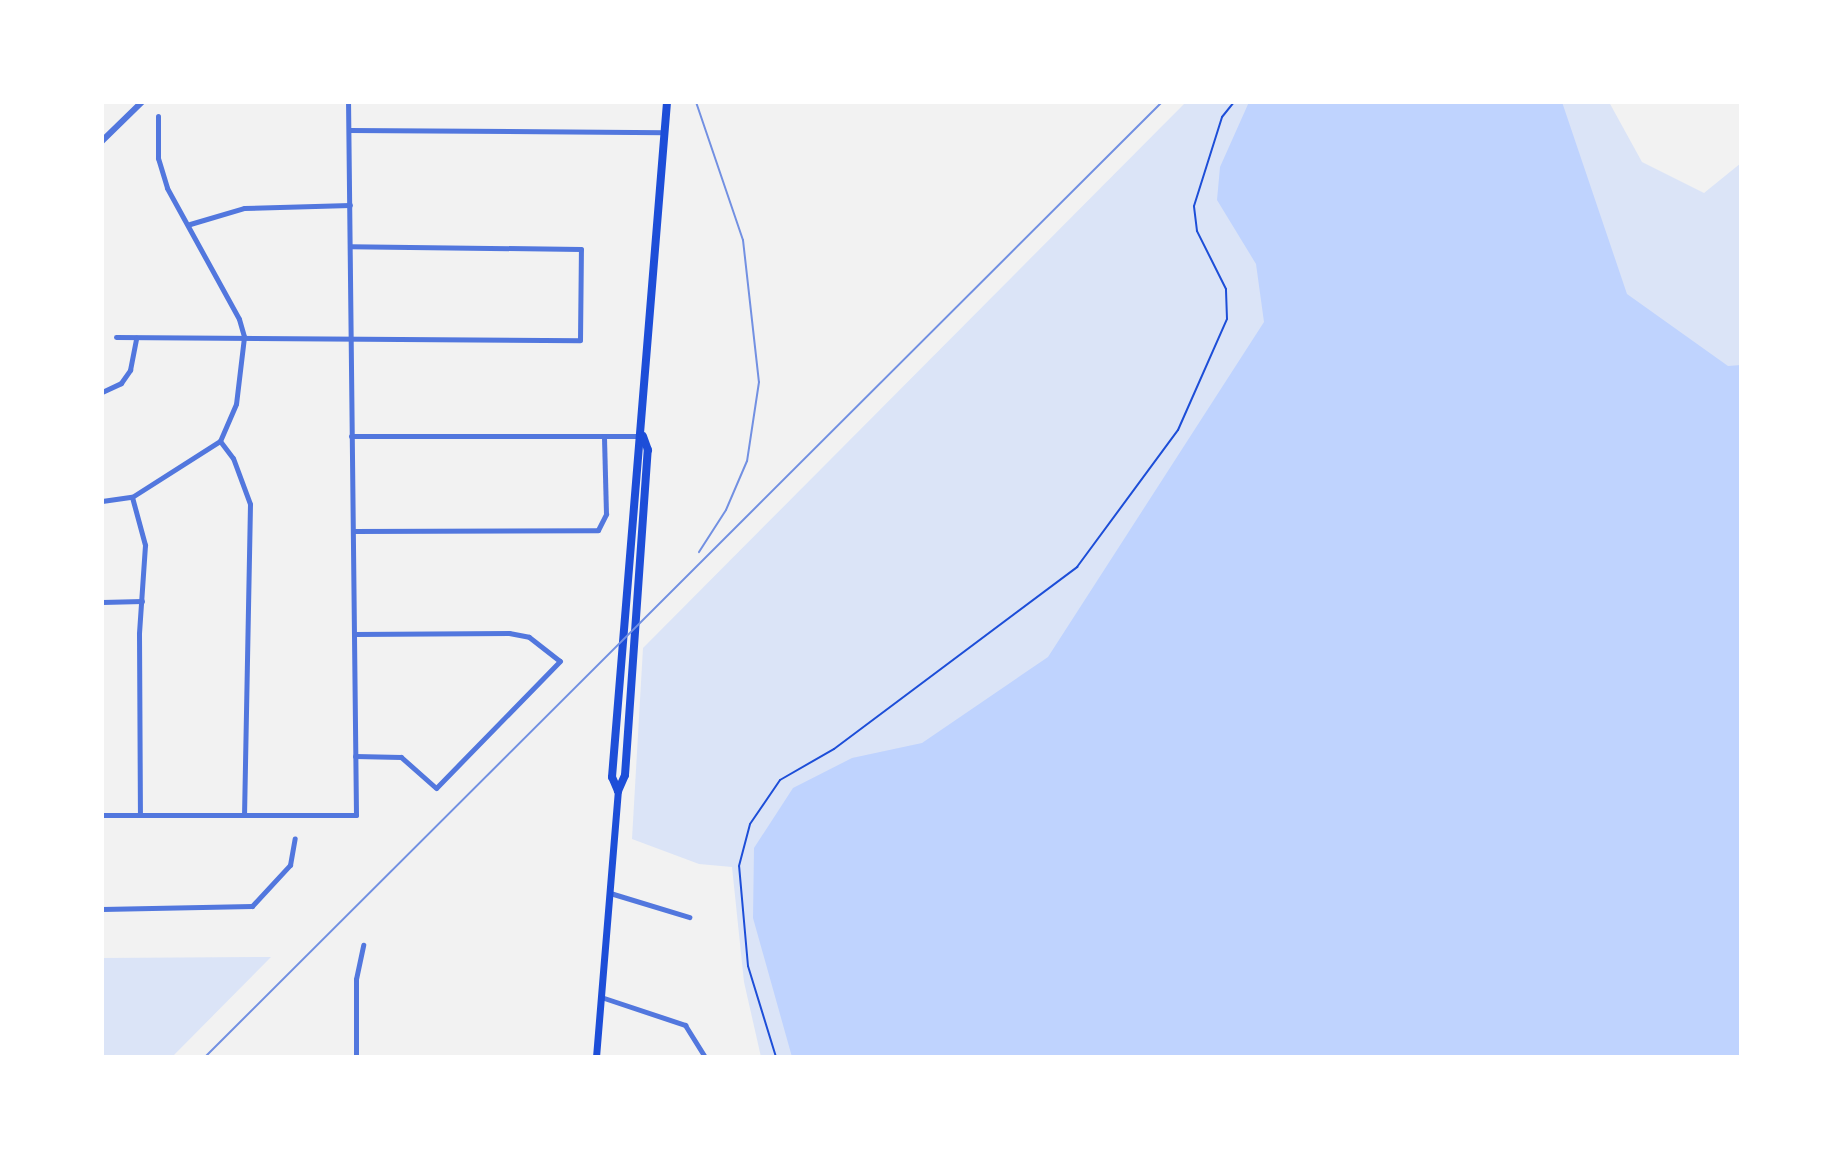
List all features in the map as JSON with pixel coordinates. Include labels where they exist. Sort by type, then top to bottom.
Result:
[{"type":"main road","points":[[596,1057],[618,791],[612,777],[637,449],[643,436],[667,102]]},
{"type":"street","points":[[102,141],[142,102]]},
{"type":"street","points":[[102,815],[356,815],[348,102]]},
{"type":"street","points":[[102,501],[132,497],[220,441],[236,404],[244,337],[163,173],[158,116]]},
{"type":"street","points":[[349,130],[666,132]]},
{"type":"street","points":[[190,224],[244,208],[350,205]]},
{"type":"street","points":[[116,337],[580,340],[581,249],[350,246]]},
{"type":"street","points":[[102,392],[121,383],[130,370],[136,338]]},
{"type":"street","points":[[351,436],[643,436]]},
{"type":"street","points":[[354,531],[598,530],[606,514],[604,436]]},
{"type":"street","points":[[220,441],[233,458],[250,504],[244,814]]},
{"type":"street","points":[[132,497],[145,545],[140,815]]},
{"type":"street","points":[[102,602],[142,601]]},
{"type":"street","points":[[354,634],[509,633],[529,637],[560,661],[436,788],[401,757],[355,756]]},
{"type":"street","points":[[102,909],[252,906],[290,865],[295,838]]},
{"type":"street","points":[[609,892],[689,917]]},
{"type":"street","points":[[356,1057],[356,979],[363,945]]},
{"type":"street","points":[[601,997],[685,1025],[705,1057]]},
{"type":"path","points":[[776,1057],[748,966],[739,866],[750,824],[780,780],[834,749],[1077,567],[1178,430],[1227,319],[1226,289],[1197,231],[1194,206],[1222,117],[1234,102]]},
{"type":"shaded area","points":[[1186,102],[1609,102],[1642,162],[1704,193],[1741,163],[1741,1057],[761,1057],[744,982],[732,867],[699,864],[632,839],[643,648]]},
{"type":"shaded area","points":[[271,957],[172,1057],[102,1057],[102,958]]},
{"type":"water","points":[[1249,102],[1562,102],[1627,294],[1728,366],[1741,365],[1741,1057],[792,1057],[753,918],[754,848],[793,788],[852,758],[922,743],[1048,657],[1264,322],[1256,264],[1217,200],[1220,167]]},
{"type":"railway","points":[[696,102],[743,240],[759,382],[747,461],[726,510],[699,552]]},
{"type":"railway","points":[[205,1057],[1162,102]]}]
